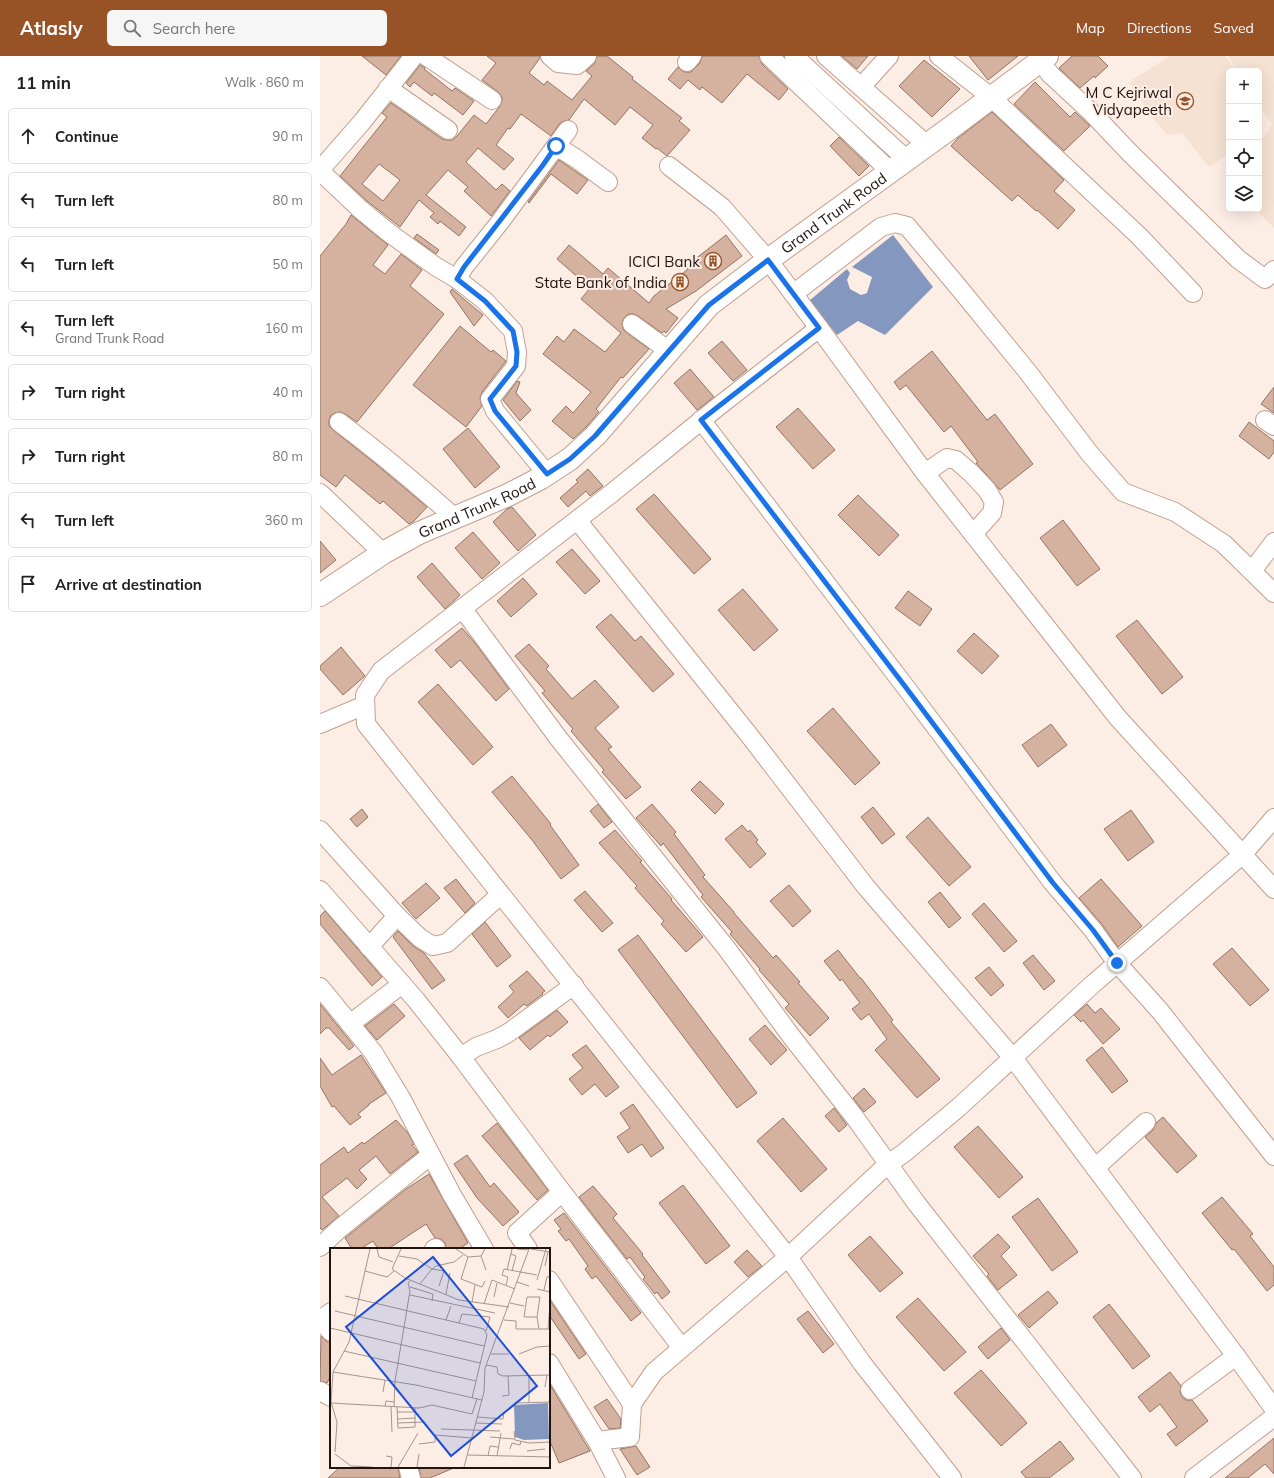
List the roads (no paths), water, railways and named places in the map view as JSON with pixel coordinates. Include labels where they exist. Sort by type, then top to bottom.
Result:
[{"type":"main road","name":"Grand Trunk Road","points":[[320,595],[382,553],[419,534],[508,495],[547,474],[570,459],[595,436],[709,305],[768,260],[1044,59]]},
{"type":"street","points":[[414,56],[362,122],[320,171],[360,209],[388,232],[435,266],[457,279],[485,301],[513,331],[517,352],[516,366],[490,399],[495,411],[547,474]]},
{"type":"street","points":[[426,56],[492,100]]},
{"type":"street","points":[[550,56],[558,63],[577,65],[587,56]]},
{"type":"street","points":[[769,56],[898,165]]},
{"type":"street","points":[[794,56],[898,165]]},
{"type":"street","points":[[826,56],[927,145]]},
{"type":"street","points":[[861,87],[889,56]]},
{"type":"street","points":[[939,56],[992,98],[1139,236],[1193,293]]},
{"type":"street","points":[[1044,59],[1050,74],[1092,113],[1130,153],[1238,259],[1265,279],[1274,270]]},
{"type":"street","points":[[388,88],[448,130]]},
{"type":"street","points":[[457,279],[464,267],[534,178],[568,130]]},
{"type":"street","points":[[556,146],[577,159],[608,182]]},
{"type":"street","points":[[669,166],[722,207],[768,260],[925,473],[1118,718],[1274,889]]},
{"type":"street","points":[[793,294],[881,227],[895,223],[907,226],[956,283],[1090,454],[1123,492],[1176,512],[1224,544],[1274,593]]},
{"type":"street","points":[[632,324],[669,350]]},
{"type":"street","points":[[819,328],[701,420],[577,520],[381,671],[365,695],[366,724],[788,1257],[862,1363],[952,1478]]},
{"type":"street","points":[[701,420],[904,685],[1053,883],[1093,930],[1117,963],[1160,1011],[1274,1156]]},
{"type":"street","points":[[338,422],[416,483],[455,518]]},
{"type":"street","points":[[925,473],[947,458],[956,460],[987,490],[994,502],[992,513],[973,534]]},
{"type":"street","points":[[320,493],[382,553]]},
{"type":"street","points":[[577,520],[749,735],[866,887],[1013,1058],[1236,1356],[1274,1410]]},
{"type":"street","points":[[1252,571],[1274,542]]},
{"type":"street","points":[[462,608],[559,738],[727,949],[791,1036],[853,1115],[922,1210],[1132,1478]]},
{"type":"street","points":[[320,724],[366,705]]},
{"type":"street","points":[[597,1441],[630,1437],[632,1404],[654,1372],[788,1257],[888,1164],[904,1153],[959,1107],[1117,963],[1243,854],[1274,818]]},
{"type":"street","points":[[320,830],[397,916],[420,938],[433,946],[447,943],[500,895]]},
{"type":"street","points":[[320,890],[402,984],[462,1057],[562,1192],[682,1348]]},
{"type":"street","points":[[370,947],[397,916]]},
{"type":"street","points":[[350,1024],[402,984]]},
{"type":"street","points":[[462,1057],[476,1047],[508,1033],[574,985]]},
{"type":"street","points":[[320,987],[373,1052],[401,1098],[452,1194],[483,1248]]},
{"type":"street","points":[[1095,1168],[1146,1122]]},
{"type":"street","points":[[320,1247],[339,1229],[431,1155]]},
{"type":"street","points":[[527,1248],[518,1233],[562,1192]]},
{"type":"street","points":[[550,1281],[632,1404]]},
{"type":"street","points":[[330,1313],[320,1320],[330,1331]]},
{"type":"street","points":[[1190,1390],[1236,1356]]},
{"type":"street","points":[[550,1366],[597,1441],[616,1478]]},
{"type":"street","points":[[320,1391],[330,1396]]},
{"type":"street","points":[[1194,1478],[1274,1417]]},
{"type":"street","points":[[408,1468],[411,1478]]},
{"type":"water","points":[[893,235],[933,287],[885,335],[858,321],[837,335],[809,301],[847,269],[850,273],[847,280],[850,289],[861,295],[867,293],[872,277],[852,267]]},
{"type":"place","name":"M C Kejriwal Vidyapeeth","points":[[1185,101]]},
{"type":"place","name":"ICICI Bank","points":[[713,261]]},
{"type":"place","name":"State Bank of India","points":[[680,282]]}]
